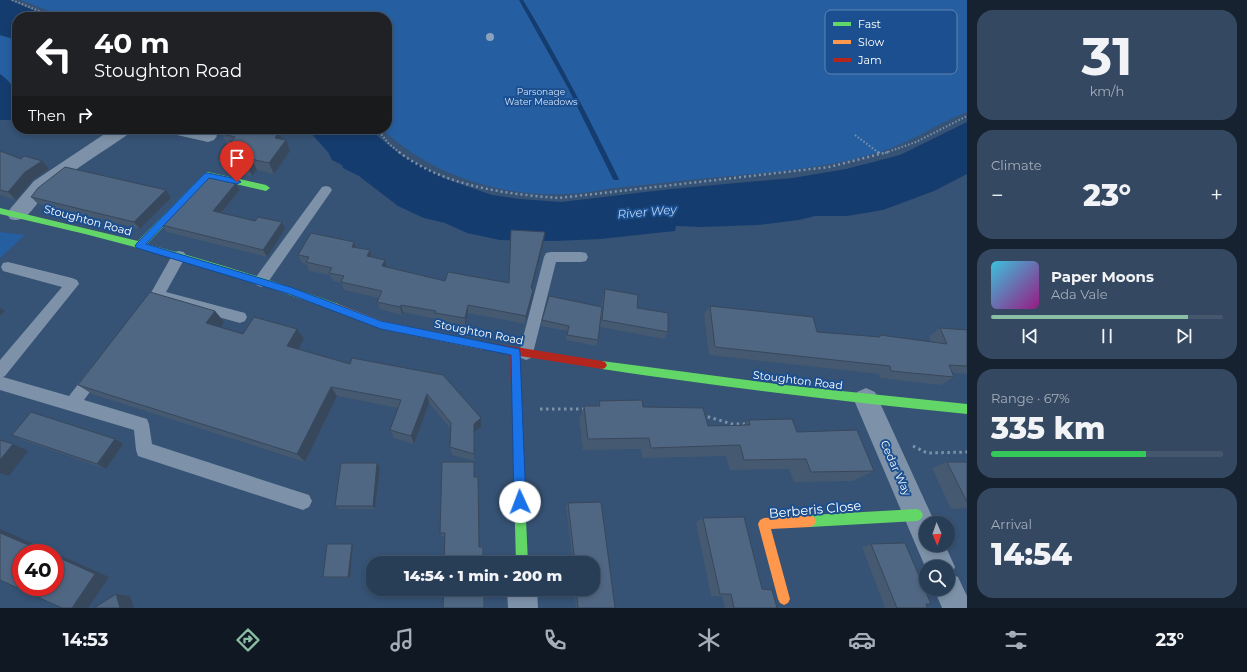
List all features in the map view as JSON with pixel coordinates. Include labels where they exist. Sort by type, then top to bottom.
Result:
[{"type":"street","points":[[8,212],[41,186],[117,134]]},
{"type":"street","points":[[198,134],[208,136]]},
{"type":"street","points":[[140,246],[208,175],[266,188]]},
{"type":"street","name":"Stoughton Road","points":[[8,212],[179,256],[290,290],[381,325],[521,353],[675,376],[866,400],[967,409]]},
{"type":"street","points":[[521,353],[517,410],[522,556]]},
{"type":"street","name":"Cedar Way","points":[[866,400],[919,518]]},
{"type":"street","name":"Berberis Close","points":[[784,599],[764,524],[919,525]]},
{"type":"street","points":[[522,596],[523,608]]},
{"type":"street","points":[[952,596],[957,608]]},
{"type":"lane","points":[[261,281],[326,190]]},
{"type":"lane","points":[[138,319],[157,295],[179,256]]},
{"type":"lane","points":[[521,353],[551,257],[581,257]]},
{"type":"lane","points":[[0,371],[72,284],[8,267]]},
{"type":"lane","points":[[157,295],[240,317]]},
{"type":"lane","points":[[72,404],[105,362]]},
{"type":"lane","points":[[0,383],[141,424],[144,450],[303,501]]},
{"type":"path","points":[[12,0],[42,12]]},
{"type":"path","points":[[381,134],[393,148],[414,163],[435,174],[498,192],[535,197],[559,198],[772,175],[830,167],[881,155],[916,142],[967,116]]},
{"type":"path","points":[[855,135],[881,155]]},
{"type":"path","points":[[517,410],[592,409]]},
{"type":"path","points":[[701,414],[732,424],[747,424]]},
{"type":"path","points":[[884,440],[906,443],[928,453],[967,452]]},
{"type":"green space","name":"Parsonage Water Meadows","points":[[21,0],[967,0],[967,112],[894,147],[838,163],[768,173],[698,179],[578,193],[541,194],[516,192],[468,180],[444,171],[422,159],[388,134],[392,134],[392,12],[51,12]]},
{"type":"green space","points":[[0,35],[12,39],[12,84],[0,74]]},
{"type":"green space","points":[[0,232],[25,235],[0,258]]},
{"type":"water","points":[[0,0],[10,0],[37,12],[12,12],[12,39],[0,35]]},
{"type":"water","points":[[0,74],[12,87],[12,120],[0,120]]},
{"type":"water","name":"River Wey","points":[[967,122],[967,174],[934,191],[883,210],[847,216],[815,216],[799,220],[758,225],[702,227],[676,226],[675,231],[600,239],[554,241],[500,240],[467,233],[445,223],[424,218],[398,206],[359,176],[343,168],[342,165],[332,160],[328,152],[312,134],[375,134],[402,156],[446,179],[492,195],[561,202],[671,189],[793,178],[846,169],[900,155]]},
{"type":"building","points":[[222,134],[278,134],[275,138],[286,140],[269,163],[251,159],[246,165],[218,159],[235,137]]},
{"type":"building","points":[[0,151],[21,159],[24,156],[42,161],[25,172],[8,192],[0,190]]},
{"type":"building","points":[[65,167],[166,190],[134,222],[31,197],[38,188]]},
{"type":"building","points":[[208,176],[236,183],[213,211],[255,221],[258,217],[282,222],[263,250],[162,225]]},
{"type":"building","points":[[511,230],[545,232],[531,288],[533,290],[526,316],[468,305],[465,318],[435,313],[436,311],[401,305],[400,307],[377,302],[382,291],[341,282],[344,276],[329,273],[332,268],[306,262],[309,257],[298,255],[311,233],[354,242],[352,247],[370,250],[367,256],[385,260],[382,266],[445,281],[448,272],[509,283]]},
{"type":"building","points":[[605,289],[638,295],[637,308],[668,313],[668,332],[602,320]]},
{"type":"building","points":[[150,292],[215,311],[206,323],[243,334],[254,317],[297,329],[287,346],[350,364],[352,358],[443,375],[481,418],[474,424],[474,454],[450,447],[451,423],[427,394],[411,436],[390,430],[401,400],[331,387],[297,454],[78,385]]},
{"type":"building","points":[[549,296],[602,307],[598,340],[567,335],[569,326],[542,320]]},
{"type":"building","points":[[710,306],[813,317],[817,332],[880,337],[880,335],[947,344],[940,328],[967,330],[967,366],[949,365],[954,377],[891,371],[890,366],[715,347]]},
{"type":"building","points":[[642,400],[643,407],[703,408],[708,426],[750,425],[749,420],[792,419],[797,432],[857,430],[874,471],[811,472],[806,459],[744,460],[740,445],[651,448],[649,438],[588,439],[584,406],[600,406],[599,401]]},
{"type":"building","points":[[31,412],[115,439],[97,464],[12,435]]},
{"type":"building","points":[[0,440],[13,444],[0,460]]},
{"type":"building","points":[[442,462],[474,462],[474,477],[478,477],[479,547],[483,547],[483,556],[444,556],[445,533],[440,533]]},
{"type":"building","points":[[947,462],[967,462],[967,502]]},
{"type":"building","points":[[341,463],[377,463],[373,506],[335,506]]},
{"type":"building","points":[[601,502],[615,608],[578,608],[577,596],[600,596],[600,556],[574,556],[568,503]]},
{"type":"building","points":[[744,517],[762,589],[772,590],[777,608],[734,608],[731,594],[720,594],[703,518]]},
{"type":"building","points":[[0,533],[26,544],[12,544],[12,585],[0,580]]},
{"type":"building","points":[[905,543],[919,576],[919,596],[928,596],[931,604],[926,604],[927,608],[897,608],[871,544]]},
{"type":"building","points":[[327,544],[352,544],[348,577],[323,577]]},
{"type":"building","points":[[64,560],[95,574],[72,608],[62,608],[35,596],[64,596]]},
{"type":"building","points":[[116,594],[120,608],[94,608]]},
{"type":"building","points":[[444,596],[484,596],[484,608],[443,608]]},
{"type":"waterway","points":[[521,0],[571,88],[616,179]]},
{"type":"traffic: fast","points":[[139,246],[208,175],[266,188]]},
{"type":"traffic: fast","points":[[0,211],[85,231],[211,265],[335,307]]},
{"type":"traffic: fast","points":[[602,365],[784,390],[967,409]]},
{"type":"traffic: fast","points":[[518,452],[522,556]]},
{"type":"traffic: fast","points":[[810,521],[917,515]]},
{"type":"traffic: slow","points":[[335,307],[381,325],[484,346]]},
{"type":"traffic: slow","points":[[784,599],[764,524],[810,521]]},
{"type":"traffic: jam","points":[[484,346],[602,365]]},
{"type":"traffic: jam","points":[[515,352],[518,452]]},
{"type":"route","points":[[237,182],[208,175],[140,246],[179,256],[290,290],[381,325],[515,352],[520,502]]}]
